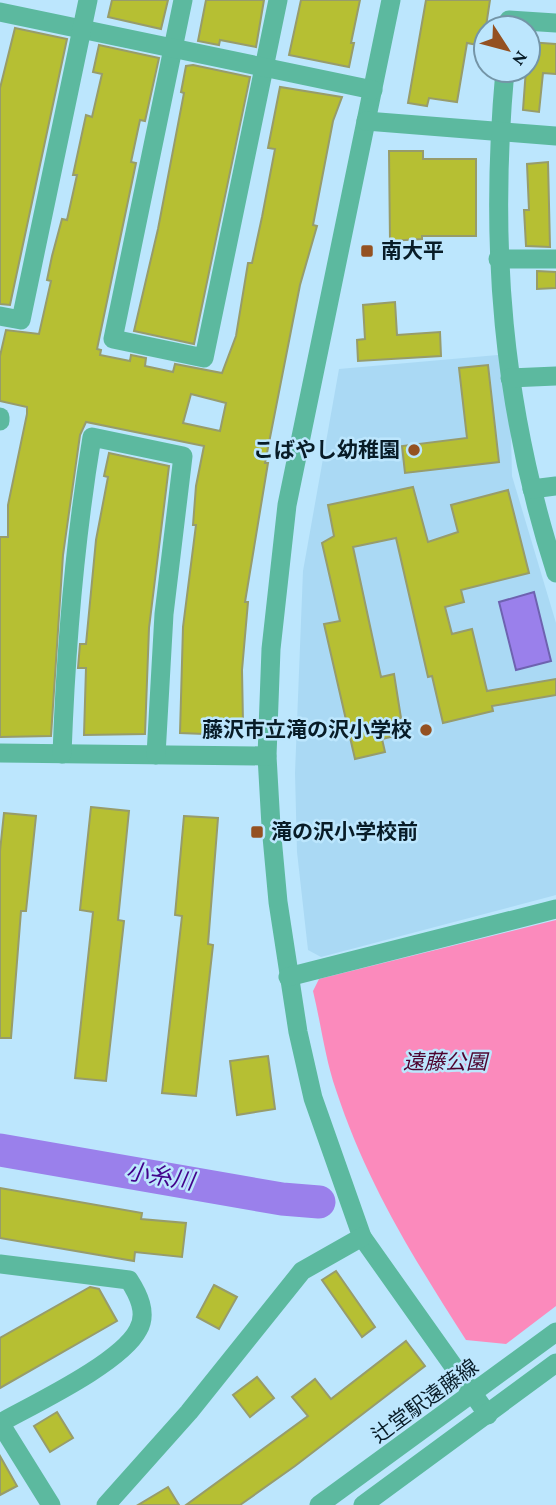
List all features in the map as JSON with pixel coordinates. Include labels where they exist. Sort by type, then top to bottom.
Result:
[{"type":"street","points":[[0,316],[21,320],[88,0]]},
{"type":"street","points":[[183,0],[113,340],[204,358],[278,0]]},
{"type":"street","points":[[391,0],[287,505],[272,637],[267,756],[278,902],[288,977],[313,1098],[362,1237],[488,1415]]},
{"type":"street","points":[[0,12],[373,90]]},
{"type":"street","points":[[504,84],[499,132],[498,259],[510,378],[532,489],[556,573]]},
{"type":"street","points":[[366,121],[556,136]]},
{"type":"street","points":[[498,259],[556,260]]},
{"type":"street","points":[[510,378],[556,376]]},
{"type":"street","points":[[62,754],[67,625],[76,536],[92,437],[183,456],[164,614],[156,755]]},
{"type":"street","points":[[532,489],[556,486]]},
{"type":"street","points":[[0,753],[267,756]]},
{"type":"street","points":[[288,977],[556,909]]},
{"type":"street","points":[[106,1505],[197,1402],[302,1271],[362,1237]]},
{"type":"street","points":[[0,1264],[129,1280],[142,1300],[139,1329],[113,1357],[0,1423],[51,1505]]},
{"type":"street","name":"辻堂駅遠藤線","points":[[319,1505],[474,1395],[556,1332]]},
{"type":"street","points":[[363,1505],[555,1365]]},
{"type":"shaded area","name":"藤沢市立滝の沢小学校","points":[[509,354],[512,476],[556,623],[556,895],[321,957],[308,950],[297,852],[295,773],[303,571],[339,369]]},
{"type":"shaded area","points":[[534,592],[551,661],[516,670],[499,602]]},
{"type":"green space","name":"遠藤公園","points":[[556,920],[556,1306],[506,1344],[466,1340],[410,1249],[362,1157],[332,1078],[313,991],[319,979]]},
{"type":"building","points":[[112,0],[168,0],[161,29],[108,17]]},
{"type":"building","points":[[206,0],[264,0],[256,47],[220,40],[219,45],[198,41]]},
{"type":"building","points":[[301,0],[360,0],[349,67],[289,55]]},
{"type":"building","points":[[426,0],[490,0],[488,14],[472,14],[472,44],[467,43],[457,102],[429,98],[427,106],[408,103]]},
{"type":"building","points":[[15,28],[67,39],[10,305],[0,304],[0,88]]},
{"type":"building","points":[[542,43],[556,44],[556,74],[543,73],[542,83]]},
{"type":"building","points":[[99,45],[159,58],[145,121],[140,120],[131,162],[136,163],[97,349],[101,350],[100,355],[130,361],[131,355],[146,358],[145,366],[173,372],[175,364],[222,373],[236,336],[248,263],[252,263],[275,149],[268,148],[280,87],[342,97],[333,121],[313,225],[317,226],[300,285],[265,463],[268,463],[245,602],[248,602],[242,670],[243,723],[204,722],[204,734],[180,733],[183,627],[196,525],[193,525],[196,486],[204,446],[86,422],[80,435],[63,555],[51,736],[0,737],[0,537],[8,537],[8,505],[27,407],[0,401],[0,356],[6,330],[39,334],[51,281],[47,280],[52,256],[62,219],[67,220],[77,175],[73,175],[86,115],[92,117],[102,74],[93,72]],"holes":[[[191,394],[226,403],[220,431],[183,423]]]},
{"type":"building","points":[[193,65],[250,77],[194,344],[134,331],[158,229],[184,93],[181,92],[186,66]]},
{"type":"building","points":[[525,84],[542,84],[539,112],[523,110]]},
{"type":"building","points":[[389,151],[423,151],[423,159],[476,159],[476,236],[422,236],[422,239],[390,241]]},
{"type":"building","points":[[548,162],[550,247],[526,246],[524,210],[529,210],[527,164]]},
{"type":"building","points":[[537,271],[556,272],[556,288],[537,289]]},
{"type":"building","points":[[395,302],[397,335],[440,332],[441,356],[358,361],[357,340],[365,339],[363,305]]},
{"type":"building","points":[[488,365],[499,462],[405,473],[402,446],[467,438],[459,368]]},
{"type":"building","points":[[109,453],[169,466],[149,628],[145,734],[84,735],[86,668],[78,668],[80,644],[86,644],[96,540],[108,477],[104,476]]},
{"type":"building","points":[[413,487],[428,542],[458,532],[451,505],[508,490],[529,573],[461,590],[464,602],[445,607],[452,634],[472,629],[487,691],[556,679],[556,695],[492,706],[493,711],[443,723],[432,676],[428,677],[396,538],[353,547],[381,677],[394,674],[401,718],[396,719],[399,735],[382,739],[385,752],[355,759],[324,624],[340,621],[322,543],[334,536],[328,505]]},
{"type":"building","points":[[91,807],[129,811],[118,920],[124,921],[106,1081],[75,1078],[93,912],[80,910]]},
{"type":"building","points":[[4,813],[36,816],[26,911],[21,911],[11,1038],[0,1038],[0,851]]},
{"type":"building","points":[[184,816],[218,818],[208,944],[213,945],[196,1096],[162,1093],[182,916],[175,915]]},
{"type":"building","points":[[268,1056],[275,1109],[237,1115],[230,1061]]},
{"type":"building","points":[[0,1188],[142,1213],[141,1219],[186,1223],[182,1257],[135,1252],[134,1261],[0,1238]]},
{"type":"building","points":[[336,1271],[375,1327],[362,1337],[322,1280]]},
{"type":"building","points":[[214,1285],[237,1297],[219,1329],[197,1317]]},
{"type":"building","points":[[90,1287],[99,1289],[117,1321],[0,1388],[0,1338]]},
{"type":"building","points":[[406,1341],[425,1366],[295,1466],[240,1505],[186,1505],[308,1416],[292,1397],[315,1379],[331,1399]]},
{"type":"building","points":[[257,1377],[274,1398],[250,1417],[233,1395]]},
{"type":"building","points":[[57,1412],[73,1438],[50,1452],[34,1426]]},
{"type":"building","points":[[0,1456],[17,1486],[0,1495]]},
{"type":"building","points":[[168,1487],[179,1505],[138,1505]]},
{"type":"waterway","name":"小糸川","points":[[0,1150],[282,1199],[319,1202]]},
{"type":"place","name":"南大平","points":[[367,251]]},
{"type":"place","name":"こばやし幼稚園","points":[[414,450]]},
{"type":"place","name":"藤沢市立滝の沢小学校","points":[[426,730]]},
{"type":"place","name":"滝の沢小学校前","points":[[257,832]]}]
